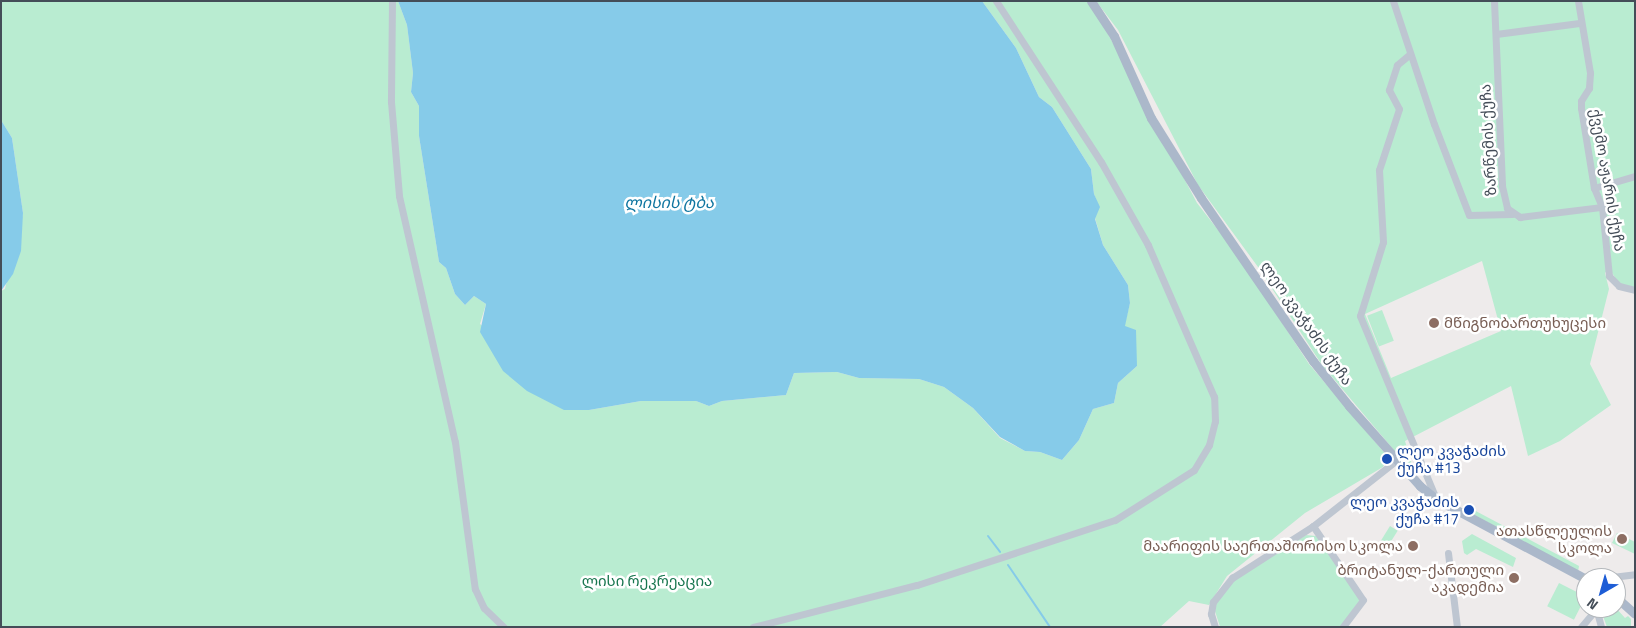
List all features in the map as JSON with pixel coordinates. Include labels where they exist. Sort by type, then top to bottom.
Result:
[{"type":"main road","name":"ლეო კვაჭაძის ქუჩა","points":[[1091,1],[1114,36],[1151,118],[1201,198],[1314,362],[1397,460],[1436,498],[1576,574]]},
{"type":"street","points":[[392,1],[391,102],[400,202],[455,442],[475,589],[484,608],[504,627]]},
{"type":"street","points":[[753,627],[917,585],[1115,520],[1194,470],[1209,445],[1215,421],[1214,397],[1148,245],[1101,162],[996,1]]},
{"type":"street","points":[[1393,1],[1410,54],[1469,215],[1512,214]]},
{"type":"street","name":"ზარწემის ქუჩა","points":[[1494,1],[1504,200],[1512,214],[1520,217],[1602,207]]},
{"type":"street","name":"ქვემო აჟარის ქუჩა","points":[[1578,1],[1579,24],[1590,73],[1589,88],[1581,101],[1581,108],[1594,188],[1602,207],[1609,276],[1619,286],[1635,290]]},
{"type":"street","points":[[1496,34],[1579,24]]},
{"type":"street","points":[[1410,54],[1398,65],[1389,90],[1399,109],[1378,170],[1383,242],[1360,316],[1436,498]]},
{"type":"street","points":[[1594,188],[1635,176]]},
{"type":"street","points":[[1215,627],[1212,614],[1213,602],[1232,578],[1313,526],[1397,460]]},
{"type":"street","points":[[1313,526],[1363,600],[1343,627]]},
{"type":"street","points":[[1448,553],[1457,627]]},
{"type":"green space","name":"ლისი რეკრეაცია","points":[[1,1],[398,1],[407,25],[413,73],[411,92],[419,106],[419,136],[439,262],[446,268],[455,294],[465,305],[474,296],[486,304],[480,324],[589,410],[641,401],[696,401],[709,406],[722,401],[786,395],[794,373],[837,372],[859,378],[919,379],[944,387],[973,408],[1000,438],[1025,451],[1040,452],[1062,460],[1079,440],[1093,409],[1114,403],[1118,383],[1137,366],[1124,327],[1130,303],[1128,285],[1103,245],[1095,218],[1099,207],[1094,194],[1091,169],[1052,107],[1039,97],[1016,48],[982,1],[1087,1],[1097,13],[1197,203],[1239,257],[1309,364],[1388,457],[1383,467],[1305,513],[1227,576],[1209,605],[1189,601],[1160,627],[1,627],[1,291],[5,289],[23,213],[12,138],[1,120]]},
{"type":"green space","points":[[1096,1],[1635,1],[1635,288],[1619,284],[1609,268],[1605,273],[1609,289],[1590,364],[1611,405],[1560,441],[1528,456],[1511,386],[1405,441],[1415,475],[1322,365],[1258,267],[1198,185],[1118,30]],"holes":[[[1482,261],[1501,331],[1391,378],[1365,314]]]},
{"type":"green space","points":[[1382,310],[1394,341],[1379,347],[1367,316]]},
{"type":"green space","points":[[1472,509],[1579,566],[1579,568],[1576,568],[1576,571],[1471,513]]},
{"type":"green space","points":[[1390,526],[1398,531],[1389,545],[1381,540]]},
{"type":"green space","points":[[1617,533],[1635,542],[1635,554],[1612,543]]},
{"type":"green space","points":[[1472,534],[1516,558],[1513,567],[1476,549],[1467,555],[1464,553],[1462,541]]},
{"type":"green space","points":[[1306,535],[1316,536],[1361,599],[1340,627],[1220,627],[1215,611],[1217,601],[1232,581]]},
{"type":"green space","points":[[1559,583],[1576,592],[1576,616],[1574,620],[1547,606]]},
{"type":"green space","points":[[1628,616],[1631,619],[1631,627],[1607,627],[1604,618],[1626,618]]},
{"type":"water","name":"ლისის ტბა","points":[[398,1],[982,1],[1016,48],[1039,97],[1052,107],[1091,169],[1094,194],[1100,207],[1095,219],[1103,245],[1128,285],[1130,303],[1125,326],[1136,330],[1137,366],[1118,383],[1114,403],[1093,409],[1079,440],[1062,460],[1040,452],[1025,451],[1000,437],[973,408],[944,387],[919,379],[859,378],[837,372],[794,373],[786,395],[722,401],[709,406],[696,401],[641,401],[589,410],[564,410],[527,391],[503,371],[480,332],[486,304],[474,296],[465,305],[455,294],[446,268],[439,262],[419,136],[419,106],[411,92],[413,73],[407,25]]},
{"type":"water","points":[[1,120],[12,138],[23,213],[21,251],[13,274],[1,291]]},
{"type":"waterway","points":[[988,536],[1000,552]]},
{"type":"waterway","points":[[1008,565],[1050,627]]},
{"type":"place","name":"მწიგნობართუხუცესი","points":[[1434,323]]},
{"type":"place","name":"ლეო კვაჭაძის ქუჩა #13","points":[[1387,459]]},
{"type":"place","name":"ლეო კვაჭაძის ქუჩა #17","points":[[1469,510]]},
{"type":"place","name":"ათასწლეულის სკოლა","points":[[1622,539]]},
{"type":"place","name":"მაარიფის საერთაშორისო სკოლა","points":[[1413,546]]},
{"type":"place","name":"ბრიტანულ-ქართული აკადემია","points":[[1514,578]]}]
